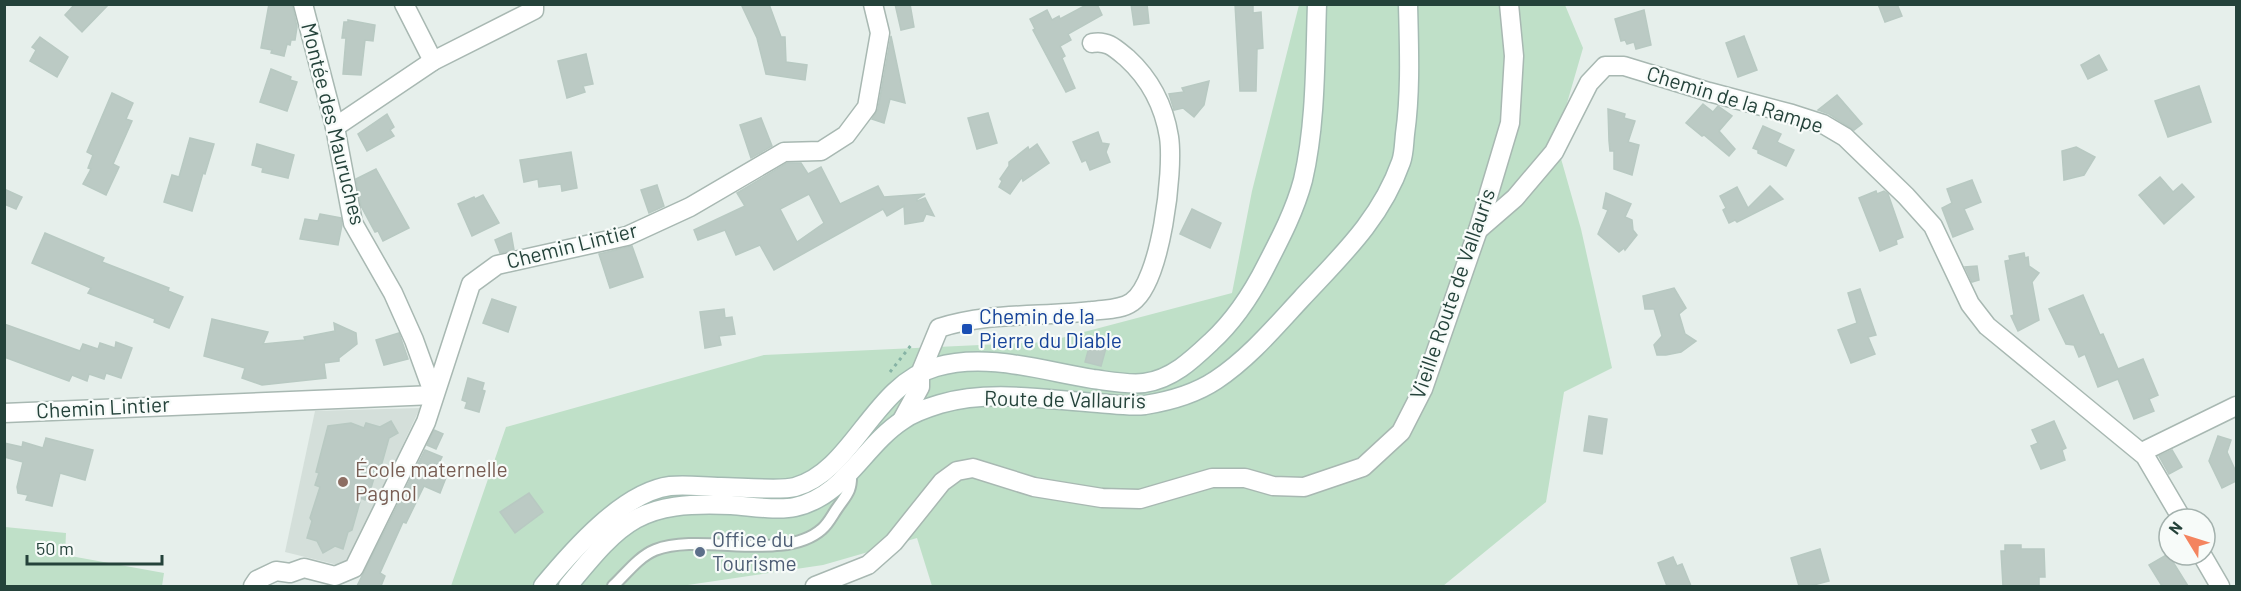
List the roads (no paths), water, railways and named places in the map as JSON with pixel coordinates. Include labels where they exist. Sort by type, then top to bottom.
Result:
[{"type":"street","name":"Montée des Mauruches","points":[[303,4],[334,127],[353,223],[393,293],[414,340],[434,395]]},
{"type":"street","points":[[404,4],[433,61]]},
{"type":"street","points":[[334,127],[433,61],[534,10],[534,4]]},
{"type":"street","name":"Chemin Lintier","points":[[4,414],[434,395],[471,284],[497,265],[627,236],[690,207],[784,152],[821,151],[846,135],[867,107],[880,33],[873,4]]},
{"type":"street","name":"Route de Vallauris","points":[[543,586],[615,511],[641,496],[669,486],[794,488],[818,477],[837,458],[887,398],[908,381],[934,367],[962,362],[1002,363],[1114,382],[1144,383],[1166,376],[1189,363],[1220,334],[1254,290],[1290,220],[1303,181],[1310,139],[1317,4]]},
{"type":"street","name":"Route de Vallauris","points":[[568,586],[602,545],[628,522],[652,510],[702,504],[793,508],[821,499],[851,474],[884,436],[902,420],[925,408],[987,396],[1141,405],[1177,399],[1215,380],[1250,353],[1367,228],[1387,194],[1402,160],[1409,108],[1408,4]]},
{"type":"street","name":"Vieille Route de Vallauris","points":[[815,586],[868,565],[894,542],[942,482],[957,471],[973,468],[1034,487],[1102,498],[1140,499],[1212,478],[1245,478],[1273,486],[1304,487],[1363,467],[1401,432],[1423,389],[1478,230],[1510,123],[1514,56],[1509,4]]},
{"type":"street","points":[[902,420],[920,387],[920,374],[939,328],[993,317],[1067,314],[1119,307],[1132,302],[1148,281],[1158,253],[1169,179],[1169,138],[1162,111],[1151,86],[1115,48],[1103,41],[1092,43]]},
{"type":"street","name":"Chemin de la Rampe","points":[[1478,230],[1515,198],[1554,152],[1589,83],[1605,66],[1624,66],[1823,124],[1845,137],[1906,196],[1933,226],[1970,304],[1987,326],[2142,452],[2175,507]]},
{"type":"street","points":[[254,586],[256,580],[276,571],[290,573],[304,568],[335,576],[354,568],[426,422],[434,395]]},
{"type":"street","points":[[2142,452],[2236,406]]},
{"type":"street","points":[[2209,567],[2220,586]]},
{"type":"lane","points":[[614,586],[640,559],[655,550],[673,546],[779,546],[802,540],[822,529],[852,488],[851,474]]},
{"type":"place","name":"Chemin de la Pierre du Diable","points":[[967,329]]},
{"type":"place","name":"École maternelle Pagnol","points":[[343,482]]},
{"type":"place","name":"Office du Tourisme","points":[[700,552]]}]
